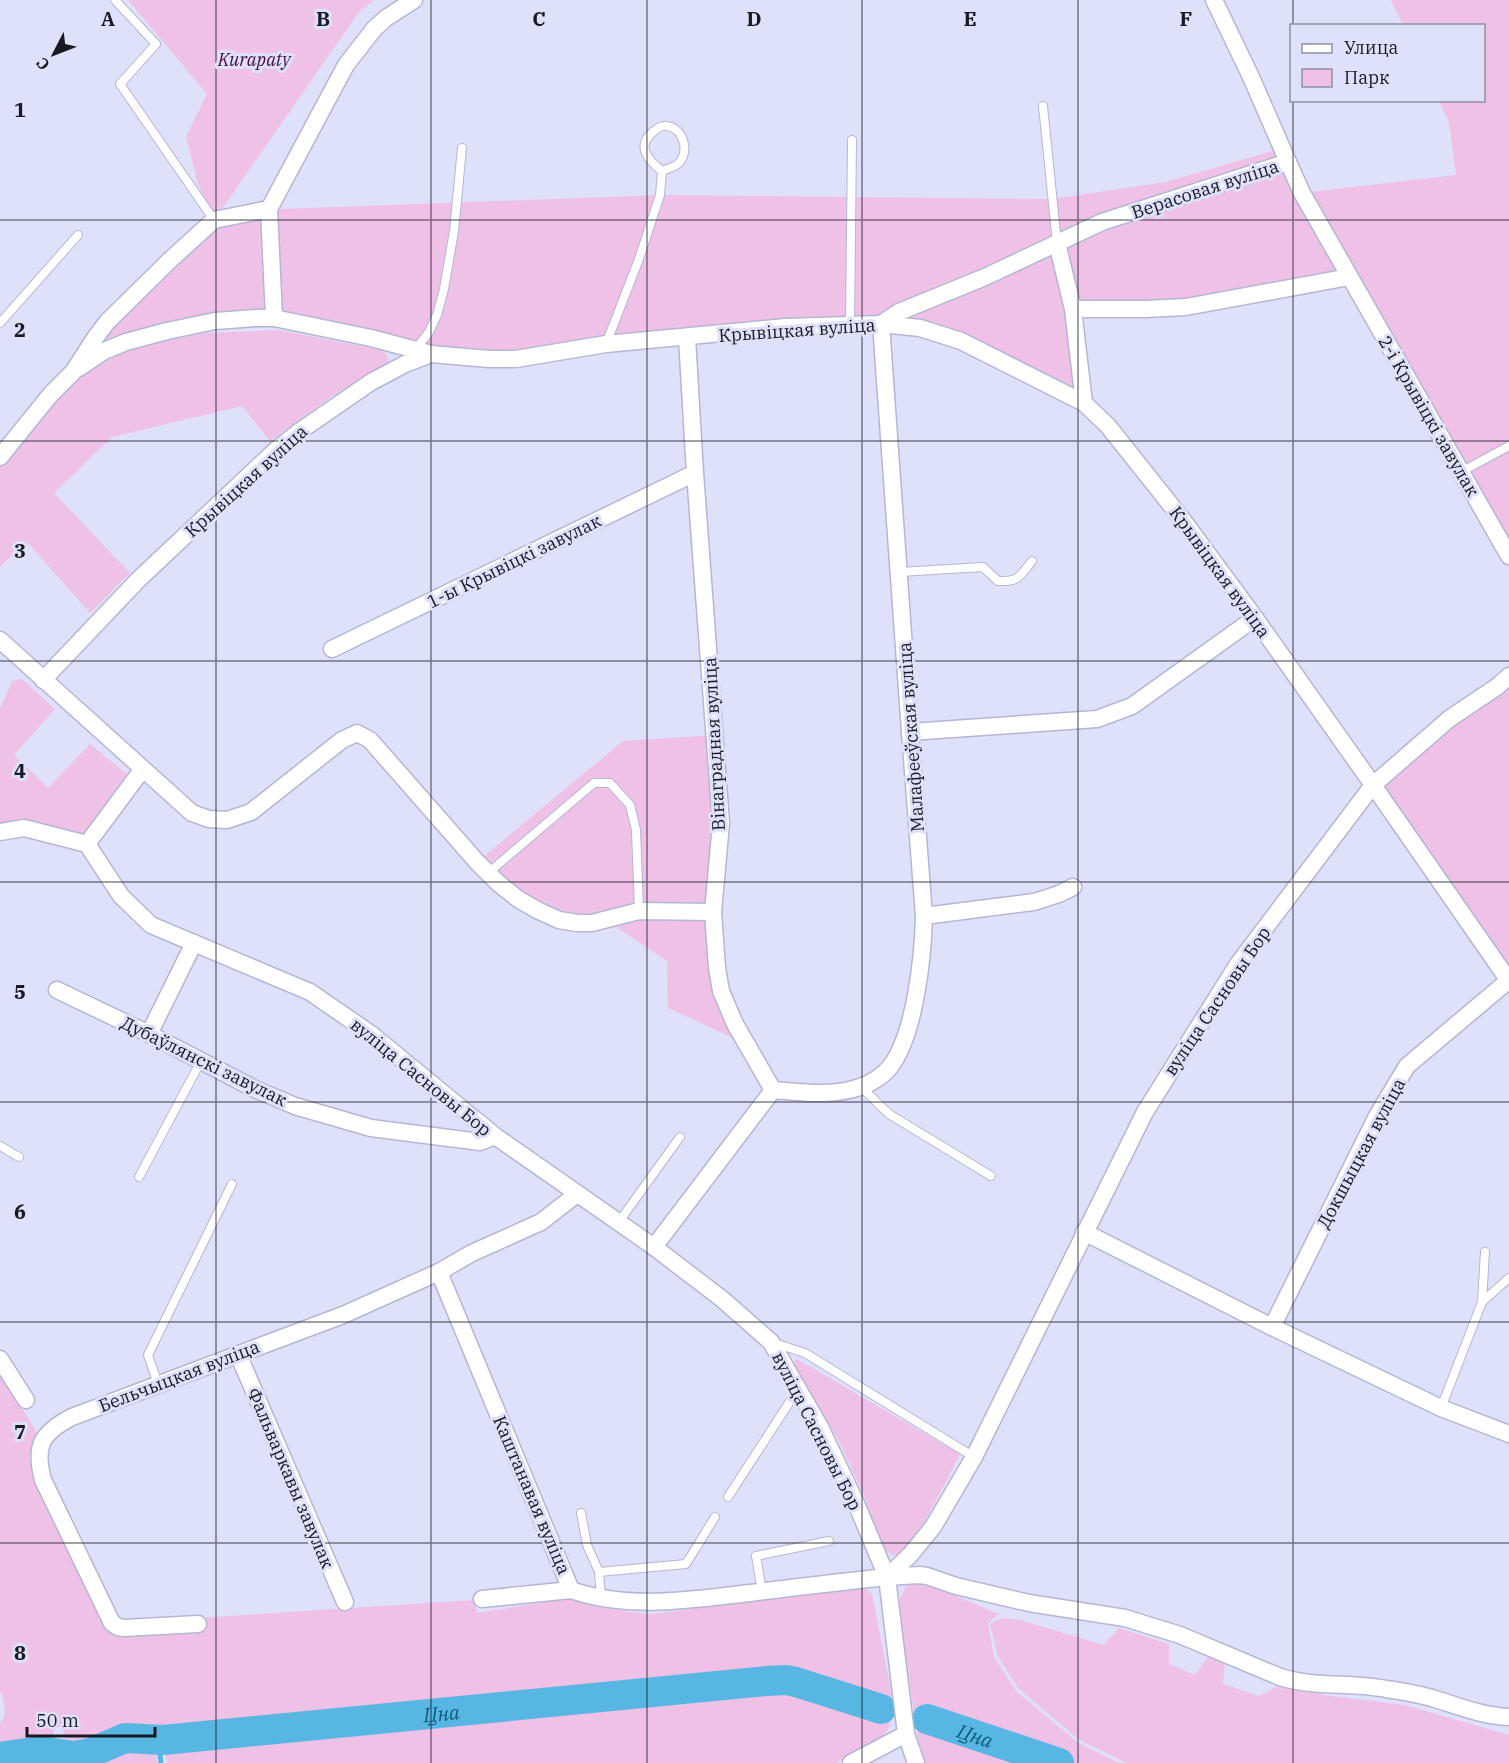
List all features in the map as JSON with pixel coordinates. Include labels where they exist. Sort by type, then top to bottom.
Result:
[{"type":"street","points":[[274,318],[269,209],[346,65],[360,45],[380,24],[414,0]]},
{"type":"street","name":"Верасовая вуліца","points":[[881,324],[908,308],[986,278],[1117,216],[1288,162],[1251,76],[1214,0]]},
{"type":"street","name":"2-і Крывіцкі завулак","points":[[1288,162],[1302,193],[1509,556]]},
{"type":"street","points":[[73,372],[107,322],[214,220],[269,209]]},
{"type":"street","points":[[1057,243],[1073,309],[1084,403]]},
{"type":"street","points":[[1073,309],[1186,307],[1350,277]]},
{"type":"street","points":[[0,457],[51,393],[73,372],[104,351],[126,342],[167,331],[215,321],[274,318],[424,351]]},
{"type":"street","name":"Крывіцкая вуліца","points":[[43,680],[138,580],[276,450],[371,382],[424,351],[489,359],[516,359],[606,345],[786,327],[881,324],[920,328],[962,341],[1084,403],[1108,426],[1255,618],[1509,981]]},
{"type":"street","name":"Малафееўская вуліца","points":[[773,1090],[820,1094],[841,1092],[861,1087],[888,1070],[896,1059],[905,1038],[922,963],[924,916],[881,324]]},
{"type":"street","name":"Вінаградная вуліца","points":[[687,338],[721,823],[713,912],[717,968],[721,991],[735,1024],[773,1090]]},
{"type":"street","name":"1-ы Крывіцкі завулак","points":[[332,649],[695,472]]},
{"type":"street","points":[[909,732],[1097,719],[1132,706],[1255,618]]},
{"type":"street","points":[[0,640],[192,813],[209,819],[227,820],[251,812],[342,740],[357,733],[370,740],[488,873],[518,899],[539,911],[559,920],[577,923],[592,923],[639,910],[713,912]]},
{"type":"street","points":[[1373,785],[1449,719],[1509,676]]},
{"type":"street","points":[[0,832],[24,828],[87,844],[142,770]]},
{"type":"street","name":"вуліца Сасновы Бор","points":[[887,1577],[912,1554],[933,1527],[974,1457],[1145,1112],[1238,964],[1373,785]]},
{"type":"street","name":"вуліца Сасновы Бор","points":[[87,844],[121,896],[151,925],[310,992],[371,1034],[495,1136],[654,1247],[722,1299],[771,1342],[820,1427],[887,1577],[906,1734],[916,1763]]},
{"type":"street","points":[[924,916],[1034,902],[1072,887]]},
{"type":"street","points":[[149,1034],[194,943]]},
{"type":"street","name":"Докшыцкая вуліца","points":[[1272,1327],[1377,1116],[1407,1066],[1509,981]]},
{"type":"street","name":"Дубаўлянскі завулак","points":[[57,990],[255,1089],[295,1106],[370,1128],[480,1143],[495,1136]]},
{"type":"street","points":[[654,1247],[773,1090]]},
{"type":"street","name":"Бельчыцкая вуліца","points":[[198,1624],[124,1628],[112,1623],[43,1480],[38,1463],[40,1446],[45,1436],[57,1425],[72,1417],[343,1315],[439,1272],[472,1253],[541,1222],[577,1194]]},
{"type":"street","points":[[1084,1232],[1272,1327],[1440,1408],[1509,1434]]},
{"type":"street","name":"Каштанавая вуліца","points":[[439,1272],[571,1590],[629,1602],[670,1602],[887,1577]]},
{"type":"street","name":"Фальваркавы завулак","points":[[238,1354],[345,1602]]},
{"type":"street","points":[[0,1359],[27,1400]]},
{"type":"street","points":[[887,1577],[927,1576],[956,1586],[1029,1603],[1125,1618],[1180,1635],[1295,1682],[1384,1688],[1430,1698],[1470,1711],[1509,1717]]},
{"type":"street","points":[[482,1599],[571,1590]]},
{"type":"street","points":[[851,1763],[906,1734]]},
{"type":"lane","points":[[115,0],[156,45],[120,84],[214,220]]},
{"type":"lane","points":[[1043,106],[1057,243]]},
{"type":"lane","points":[[667,126],[679,132],[685,144],[684,155],[678,164],[662,171],[649,161],[644,148],[647,137],[657,128],[667,126]]},
{"type":"lane","points":[[850,325],[852,140]]},
{"type":"lane","points":[[424,351],[444,288],[454,231],[462,148]]},
{"type":"lane","points":[[606,345],[639,259],[660,195],[662,171]]},
{"type":"lane","points":[[0,323],[78,235]]},
{"type":"lane","points":[[1461,472],[1509,446]]},
{"type":"lane","points":[[900,572],[983,567],[998,581],[1012,582],[1018,579],[1032,561]]},
{"type":"lane","points":[[488,873],[594,783],[610,783],[630,805],[636,830],[639,910]]},
{"type":"lane","points":[[140,1177],[201,1061]]},
{"type":"lane","points":[[861,1087],[889,1114],[991,1176]]},
{"type":"lane","points":[[618,1223],[680,1137]]},
{"type":"lane","points":[[0,1146],[19,1157]]},
{"type":"lane","points":[[158,1384],[148,1355],[232,1185]]},
{"type":"lane","points":[[1440,1408],[1482,1302],[1485,1252]]},
{"type":"lane","points":[[1482,1302],[1509,1278]]},
{"type":"lane","points":[[771,1342],[805,1353],[974,1457]]},
{"type":"lane","points":[[728,1497],[798,1389]]},
{"type":"lane","points":[[581,1513],[587,1545],[599,1572],[601,1598]]},
{"type":"lane","points":[[599,1572],[686,1564],[715,1517]]},
{"type":"lane","points":[[762,1591],[756,1556],[829,1541]]},
{"type":"green space","name":"Kurapaty","points":[[128,0],[374,0],[359,12],[215,219],[282,209],[660,195],[1052,199],[1166,182],[1282,148],[1302,193],[1456,175],[1449,122],[1439,102],[1485,102],[1485,24],[1403,24],[1391,0],[1509,0],[1509,556],[1349,277],[1186,307],[1073,309],[1084,403],[961,341],[881,324],[489,359],[257,318],[104,351],[95,338],[214,220],[198,184],[186,137],[207,94]]},
{"type":"green space","points":[[278,330],[376,349],[384,352],[388,357],[388,363],[332,396],[270,441],[242,406],[112,437],[54,493],[130,573],[90,613],[29,544],[16,551],[0,567],[0,467],[78,378],[128,348],[206,333]]},
{"type":"green space","points":[[1509,676],[1509,981],[1373,785]]},
{"type":"green space","points":[[22,679],[55,709],[14,755],[48,788],[90,744],[127,774],[84,838],[0,827],[0,709],[12,681]]},
{"type":"green space","points":[[715,735],[717,968],[748,1045],[668,1008],[667,961],[606,920],[559,920],[477,862],[623,741]]},
{"type":"green space","points":[[797,1359],[960,1454],[923,1524],[902,1554],[892,1555],[879,1540],[866,1500],[839,1441],[809,1395],[795,1366],[794,1361]]},
{"type":"green space","points":[[0,1371],[37,1433],[33,1447],[105,1624],[474,1600],[477,1613],[566,1599],[587,1602],[603,1608],[649,1614],[854,1582],[872,1594],[892,1696],[890,1706],[790,1673],[126,1732],[88,1747],[76,1746],[65,1739],[62,1726],[53,1729],[56,1742],[0,1750],[0,1723],[5,1709],[2,1693],[0,1693]]},
{"type":"green space","points":[[920,1581],[999,1614],[988,1623],[994,1657],[1016,1691],[1077,1742],[1119,1763],[926,1763],[918,1739],[900,1616],[900,1599],[906,1586]]},
{"type":"green space","points":[[1002,1618],[1020,1620],[1104,1645],[1119,1628],[1169,1644],[1169,1664],[1195,1675],[1209,1656],[1225,1661],[1223,1684],[1259,1696],[1281,1684],[1323,1695],[1405,1705],[1509,1735],[1509,1763],[1127,1763],[1078,1739],[1018,1688],[998,1656],[990,1624]]},
{"type":"green space","points":[[784,1685],[892,1716],[890,1725],[876,1741],[836,1763],[168,1763],[165,1757],[164,1745]]},
{"type":"green space","points":[[125,1742],[155,1744],[157,1763],[19,1763],[36,1760],[40,1755],[76,1759],[91,1756]]},
{"type":"waterway","name":"Цна","points":[[0,1757],[40,1751],[75,1756],[90,1753],[125,1738],[163,1740],[767,1681],[796,1682],[881,1709]]},
{"type":"waterway","name":"Цна","points":[[927,1719],[1059,1763]]},
{"type":"waterway","points":[[158,1740],[161,1763]]}]
